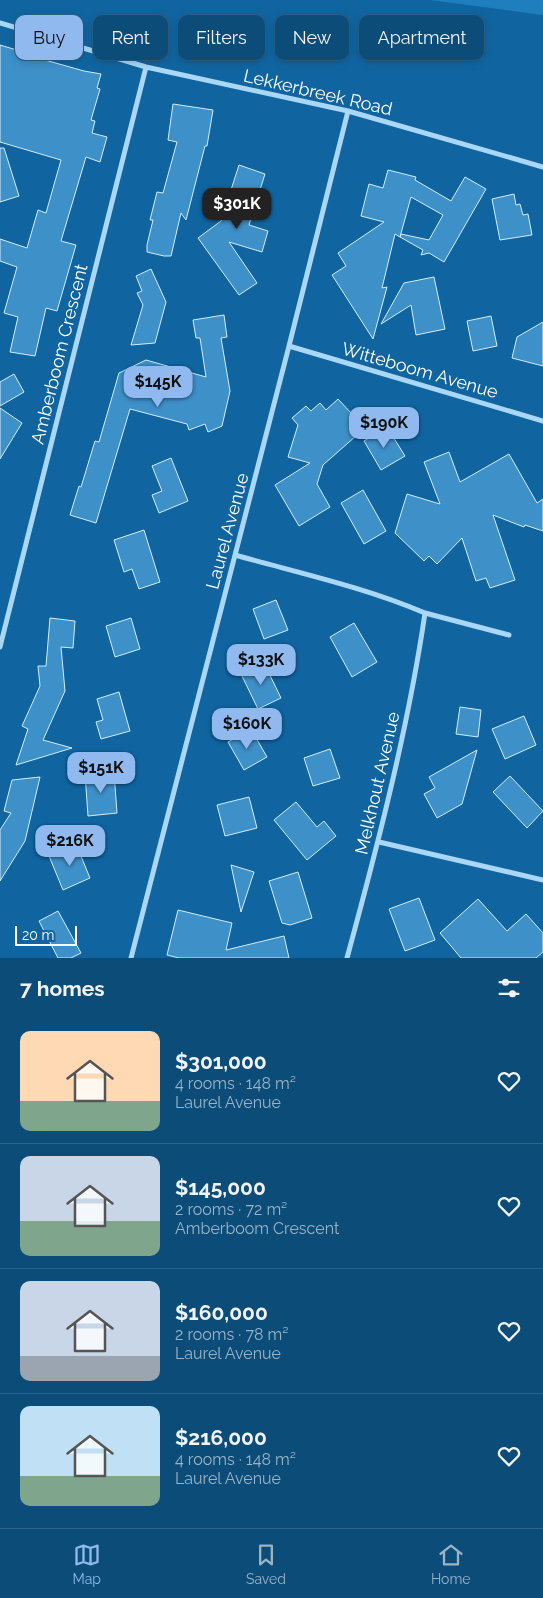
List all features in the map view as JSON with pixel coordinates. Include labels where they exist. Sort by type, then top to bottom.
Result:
[{"type":"street","name":"Lekkerbreek Road","points":[[0,23],[146,67],[348,111],[543,167]]},
{"type":"street","name":"Amberboom Crescent","points":[[0,647],[146,67]]},
{"type":"street","name":"Laurel Avenue","points":[[131,958],[348,111]]},
{"type":"street","name":"Witteboom Avenue","points":[[289,346],[543,421]]},
{"type":"street","points":[[235,555],[393,599],[425,613],[509,635]]},
{"type":"street","name":"Melkhout Avenue","points":[[347,958],[379,842],[416,670],[425,613]]},
{"type":"street","points":[[379,842],[543,880]]},
{"type":"shaded area","points":[[430,0],[543,0],[543,15]]},
{"type":"building","points":[[0,45],[15,50],[15,60],[45,60],[101,74],[97,88],[100,89],[91,120],[95,121],[92,133],[107,137],[100,162],[86,157],[61,241],[76,245],[57,311],[46,308],[35,356],[10,352],[18,317],[4,313],[17,267],[0,261],[0,239],[27,248],[38,210],[46,213],[61,160],[0,142]]},
{"type":"building","points":[[173,104],[213,110],[207,146],[205,146],[186,220],[181,213],[171,256],[164,256],[147,252],[147,245],[153,220],[150,220],[157,192],[163,193],[177,142],[168,140]]},
{"type":"building","points":[[0,148],[4,148],[19,196],[0,202]]},
{"type":"building","points":[[239,165],[265,174],[249,225],[268,231],[262,252],[229,242],[257,283],[239,295],[198,238],[221,221]]},
{"type":"building","points":[[388,170],[416,177],[415,180],[451,201],[465,177],[486,189],[444,262],[429,253],[421,255],[423,250],[400,237],[395,234],[382,288],[387,287],[373,339],[332,275],[346,266],[338,253],[384,222],[361,216],[369,184],[383,188]],"holes":[[[411,197],[443,215],[429,240],[401,234],[400,237]]]},
{"type":"building","points":[[514,194],[516,205],[520,204],[523,215],[528,214],[532,235],[500,240],[492,199]]},
{"type":"building","points":[[151,269],[166,302],[155,343],[131,345],[143,305],[137,293],[142,291],[136,276]]},
{"type":"building","points":[[434,277],[445,329],[416,335],[411,305],[381,324],[404,283]]},
{"type":"building","points":[[224,315],[227,337],[221,338],[230,391],[222,426],[208,432],[205,424],[189,430],[187,424],[130,409],[96,523],[70,515],[95,441],[99,442],[119,373],[146,360],[206,377],[200,338],[196,338],[193,320]]},
{"type":"building","points":[[491,316],[497,346],[473,351],[467,321]]},
{"type":"building","points":[[543,322],[543,366],[512,358],[517,337]]},
{"type":"building","points":[[14,374],[24,392],[0,406],[0,382]]},
{"type":"building","points":[[338,399],[365,428],[323,465],[317,484],[330,507],[299,526],[275,485],[310,463],[288,457],[298,425],[292,418],[306,406],[311,411],[320,403],[326,410]]},
{"type":"building","points":[[0,408],[22,423],[0,459]]},
{"type":"building","points":[[387,427],[405,456],[381,470],[364,441]]},
{"type":"building","points":[[449,452],[460,482],[509,454],[537,503],[543,499],[543,531],[525,525],[524,527],[493,515],[515,580],[490,588],[486,578],[476,581],[462,538],[437,564],[429,556],[424,561],[395,533],[407,494],[440,504],[424,462]]},
{"type":"building","points":[[171,458],[188,501],[159,513],[152,495],[162,491],[152,466]]},
{"type":"building","points":[[363,490],[386,531],[364,544],[341,503]]},
{"type":"building","points":[[144,530],[160,582],[139,589],[132,569],[124,572],[114,540]]},
{"type":"building","points":[[276,600],[288,630],[264,639],[253,609]]},
{"type":"building","points":[[50,618],[75,621],[73,648],[61,647],[65,691],[43,740],[72,748],[16,765],[28,729],[22,726],[40,686],[38,666],[46,666]]},
{"type":"building","points":[[131,618],[140,649],[115,657],[106,626]]},
{"type":"building","points":[[354,623],[377,662],[352,677],[330,637]]},
{"type":"building","points":[[264,663],[281,698],[258,709],[241,674]]},
{"type":"building","points":[[119,692],[130,731],[101,739],[96,722],[103,720],[97,699]]},
{"type":"building","points":[[460,707],[481,710],[478,737],[456,734]]},
{"type":"building","points":[[524,716],[536,745],[505,759],[492,729]]},
{"type":"building","points":[[251,729],[267,757],[244,770],[228,742]]},
{"type":"building","points":[[330,749],[340,778],[313,786],[304,758]]},
{"type":"building","points":[[477,750],[462,804],[437,818],[424,794],[435,788],[429,777]]},
{"type":"building","points":[[114,772],[117,813],[88,816],[85,774]]},
{"type":"building","points":[[510,776],[543,811],[527,828],[493,792]]},
{"type":"building","points":[[40,777],[25,841],[0,881],[0,830],[11,813],[4,811],[12,780]]},
{"type":"building","points":[[249,797],[257,828],[225,836],[217,805]]},
{"type":"building","points":[[296,802],[317,827],[324,821],[336,836],[307,860],[274,820]]},
{"type":"building","points":[[76,844],[90,878],[63,890],[49,856]]},
{"type":"building","points":[[231,865],[254,872],[241,912]]},
{"type":"building","points":[[298,872],[312,918],[290,925],[282,923],[269,881]]},
{"type":"building","points":[[419,898],[435,940],[405,951],[389,909]]},
{"type":"building","points":[[478,899],[507,931],[526,914],[543,933],[543,952],[536,958],[461,958],[440,933]]},
{"type":"building","points":[[178,910],[232,923],[226,950],[284,936],[289,958],[179,958],[167,955]]},
{"type":"building","points":[[58,911],[81,953],[71,958],[58,958],[39,921]]}]
